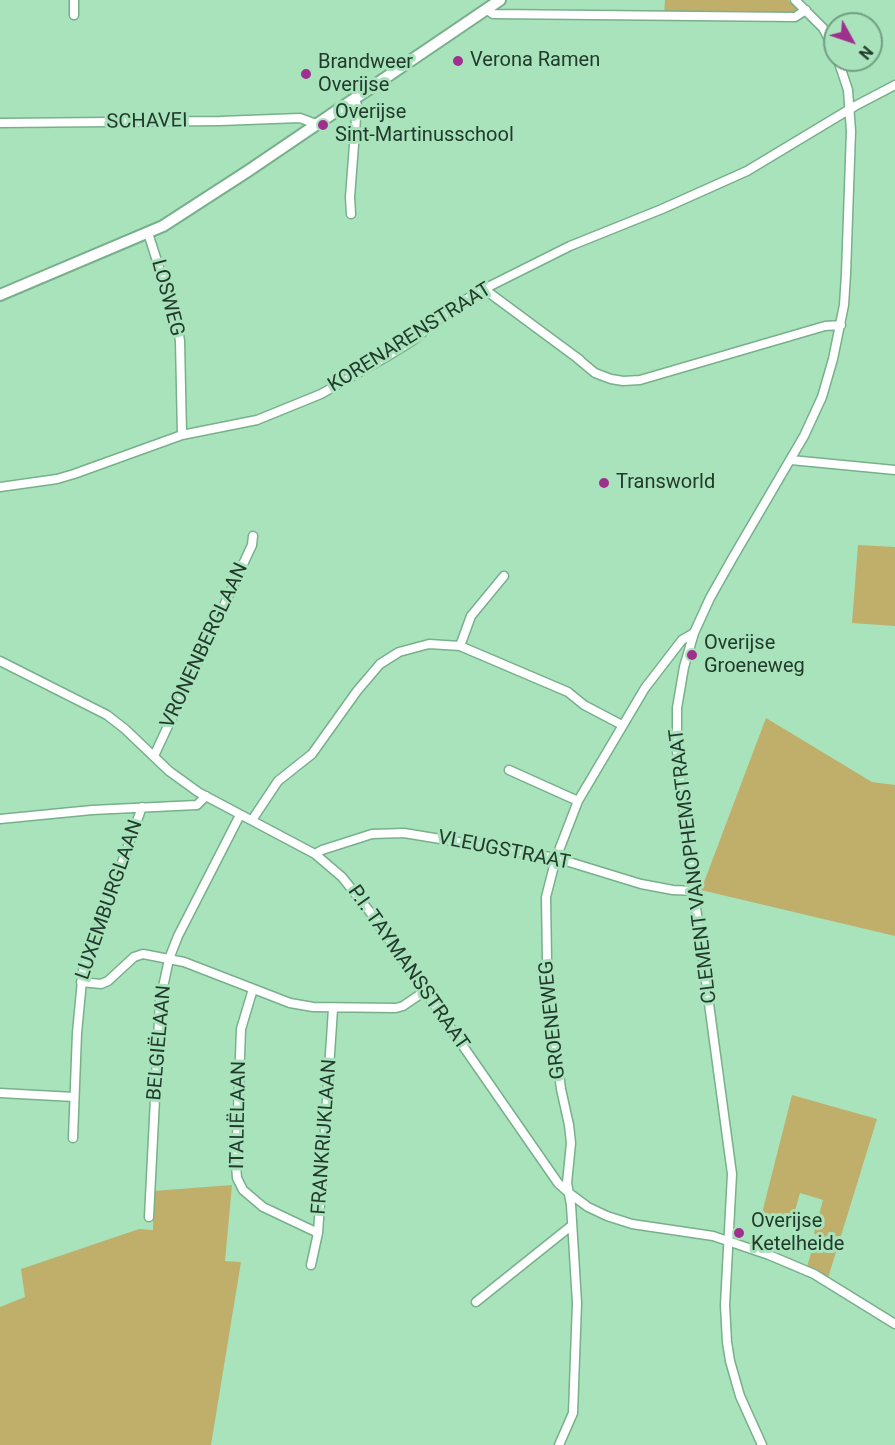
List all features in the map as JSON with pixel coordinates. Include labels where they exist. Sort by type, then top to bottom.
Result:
[{"type":"main road","points":[[0,295],[148,233],[174,219],[501,0]]},
{"type":"street","points":[[74,0],[74,15]]},
{"type":"street","points":[[795,0],[823,29]]},
{"type":"street","points":[[486,9],[493,14],[516,15],[795,17],[806,10]]},
{"type":"street","name":"CLEMENT VANOPHEMSTRAAT","points":[[762,1445],[740,1396],[728,1352],[725,1305],[730,1242],[731,1165],[676,740],[677,708],[684,667],[694,633],[710,598],[804,436],[822,397],[833,359],[841,325],[846,274],[851,109],[842,72]]},
{"type":"street","name":"KORENARENSTRAAT","points":[[0,487],[66,477],[182,435],[257,420],[321,394],[395,352],[458,304],[484,289],[570,246],[662,209],[747,171],[895,85]]},
{"type":"street","points":[[351,214],[350,196],[357,105],[354,99]]},
{"type":"street","points":[[293,118],[305,131]]},
{"type":"street","name":"SCHAVEI","points":[[0,123],[293,118],[308,119],[316,124]]},
{"type":"street","name":"LOSWEG","points":[[148,233],[177,323],[180,341],[182,435]]},
{"type":"street","points":[[484,289],[602,375],[623,381],[640,380],[825,326],[841,325]]},
{"type":"street","points":[[791,460],[895,470]]},
{"type":"street","name":"VRONENBERGLAAN","points":[[154,756],[252,545],[253,536]]},
{"type":"street","points":[[460,646],[471,616],[504,576]]},
{"type":"street","name":"GROENEWEG","points":[[559,1445],[573,1413],[577,1303],[571,1205],[567,1183],[570,1134],[561,1089],[546,960],[546,897],[556,858],[578,801],[645,688],[682,640],[694,633]]},
{"type":"street","points":[[252,820],[278,780],[312,754],[357,691],[380,664],[399,652],[429,644],[460,646],[568,692],[584,705],[622,725]]},
{"type":"street","name":"P.I. TAYMANSSTRAAT","points":[[0,661],[107,715],[169,771],[206,796],[315,854],[342,877],[355,890],[546,1166],[569,1193],[588,1207],[623,1221],[713,1236],[770,1255],[814,1274],[895,1324]]},
{"type":"street","points":[[509,770],[578,801]]},
{"type":"street","points":[[0,819],[92,810],[197,805],[206,796]]},
{"type":"street","name":"LUXEMBURGLAAN","points":[[73,1138],[83,970],[142,807]]},
{"type":"street","name":"BELGIËLAAN","points":[[149,1217],[160,1000],[169,959],[194,902],[240,814]]},
{"type":"street","name":"VLEUGSTRAAT","points":[[315,854],[372,834],[404,833],[556,858],[641,884],[694,891]]},
{"type":"street","points":[[81,982],[101,984],[108,981],[134,957],[143,954],[184,962],[290,1003],[333,1008],[396,1008],[403,1006],[425,991]]},
{"type":"street","name":"ITALIËLAAN","points":[[253,989],[241,1029],[237,1178],[243,1190],[263,1207],[318,1233]]},
{"type":"street","name":"FRANKRIJKLAAN","points":[[311,1265],[318,1233],[333,1008]]},
{"type":"street","points":[[0,1093],[74,1097]]},
{"type":"street","points":[[476,1302],[571,1226]]},
{"type":"shaded area","points":[[665,0],[788,0],[799,9],[794,15],[664,15]]},
{"type":"shaded area","points":[[858,545],[895,547],[895,626],[852,623]]},
{"type":"shaded area","points":[[766,718],[872,782],[895,785],[895,936],[701,890]]},
{"type":"shaded area","points":[[792,1095],[877,1119],[828,1278],[807,1267],[823,1200],[800,1193],[791,1225],[761,1217]]},
{"type":"shaded area","points":[[232,1185],[225,1261],[241,1262],[211,1445],[0,1445],[0,1307],[25,1297],[21,1269],[139,1229],[153,1230],[153,1191]]},
{"type":"place","name":"Verona Ramen","points":[[458,61]]},
{"type":"place","name":"Brandweer Overijse","points":[[306,74]]},
{"type":"place","name":"Overijse Sint-Martinusschool","points":[[323,125]]},
{"type":"place","name":"Transworld","points":[[604,483]]},
{"type":"place","name":"Overijse Groeneweg","points":[[692,655]]},
{"type":"place","name":"Overijse Ketelheide","points":[[739,1233]]}]
